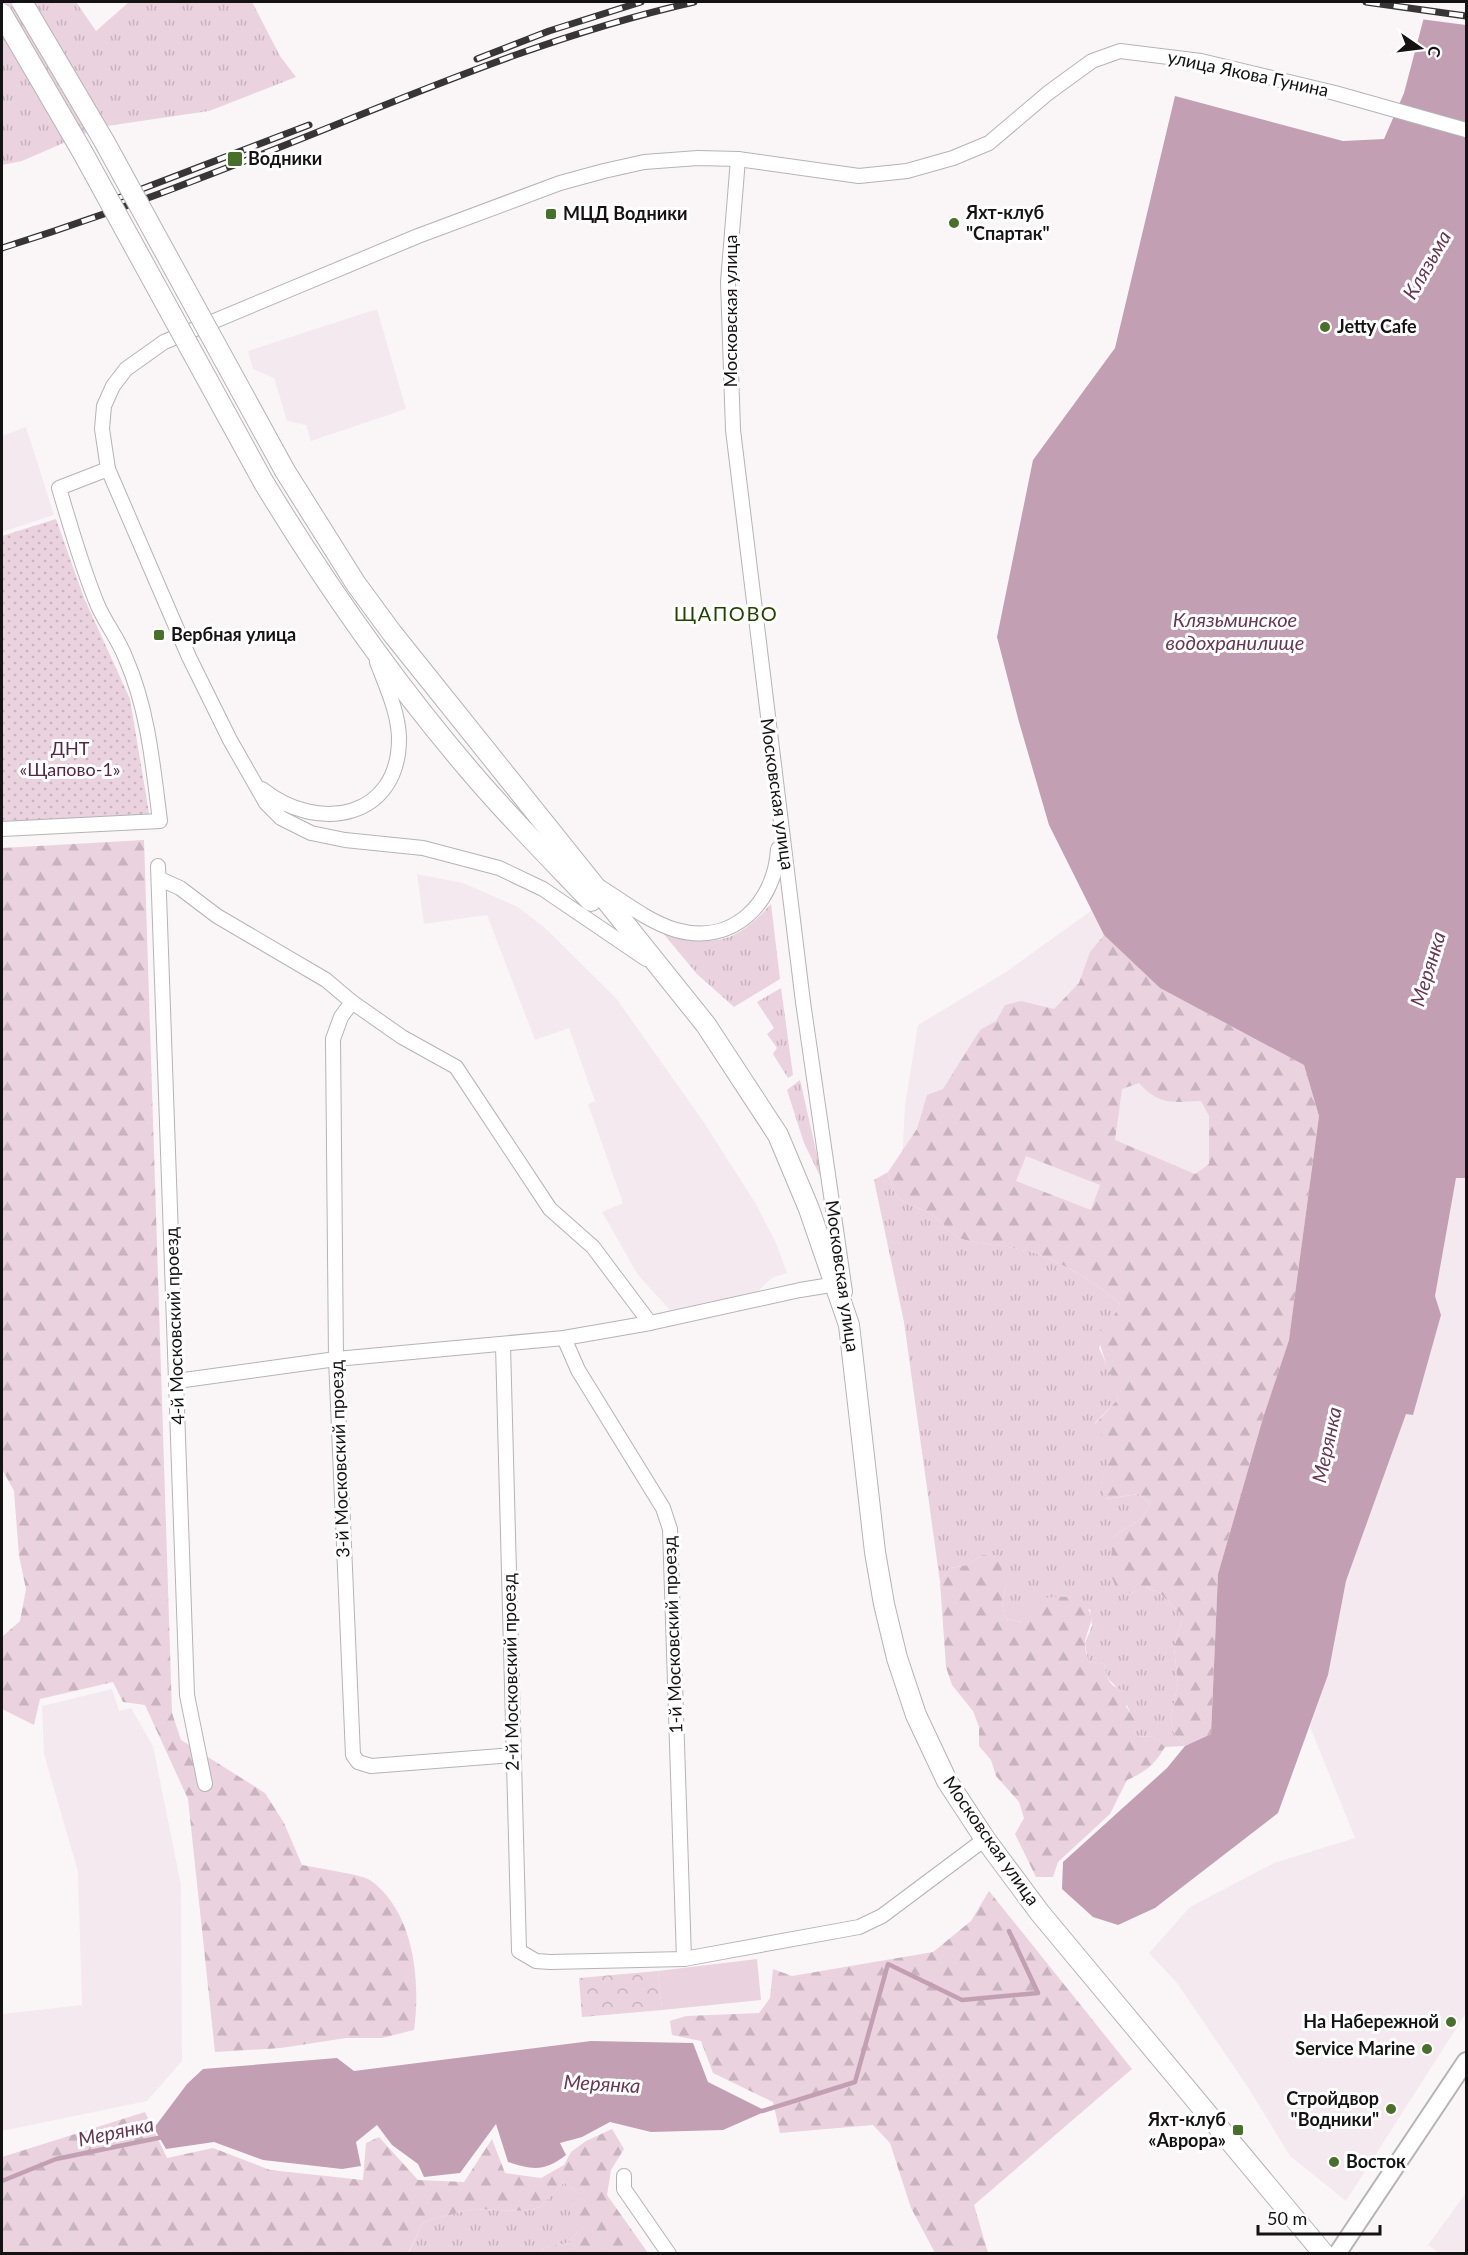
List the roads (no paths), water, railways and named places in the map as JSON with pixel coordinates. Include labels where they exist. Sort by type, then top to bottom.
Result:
[{"type":"main road","points":[[22,2],[104,141],[285,471],[356,584],[392,633],[671,981],[734,1064],[778,1135],[837,1284],[849,1325]]},
{"type":"main road","points":[[2,14],[83,153],[264,483],[336,597],[371,646],[470,772],[648,960],[671,981]]},
{"type":"main road","name":"Московская улица","points":[[849,1325],[875,1552],[897,1658],[916,1714],[947,1780],[985,1839],[1040,1913],[1324,2253]]},
{"type":"street","name":"улица Якова Гунина","points":[[648,960],[543,889],[499,868],[423,848],[327,838],[297,828],[281,818],[266,803],[181,639],[108,469],[102,429],[104,406],[113,386],[126,369],[164,342],[449,223],[560,183],[644,162],[678,159],[738,159],[859,176],[908,171],[953,158],[989,143],[1048,93],[1092,61],[1120,51],[1201,61],[1335,93],[1467,130]]},
{"type":"street","name":"Московская улица","points":[[738,159],[728,282],[731,404],[802,1002],[849,1325]]},
{"type":"street","points":[[2,829],[160,820],[149,738],[140,699],[127,659],[99,608],[82,568],[59,488],[108,469]]},
{"type":"street","points":[[249,774],[275,799],[321,816],[351,812],[378,794],[395,767],[399,738],[392,701],[371,646]]},
{"type":"street","points":[[590,880],[634,909],[676,930],[696,933],[736,923],[756,910],[770,889],[777,866],[780,814]]},
{"type":"street","name":"4-й Московский проезд","points":[[205,1784],[187,1695],[159,873],[217,916],[326,980],[352,1002]]},
{"type":"street","points":[[352,1002],[402,1037],[456,1067],[550,1209],[593,1247],[650,1323]]},
{"type":"street","name":"3-й Московский проезд","points":[[352,1002],[341,1017],[333,1039],[336,1359],[353,1755],[358,1762],[371,1767],[513,1755]]},
{"type":"street","points":[[177,1381],[336,1359],[503,1346],[564,1338],[650,1323],[837,1284]]},
{"type":"street","name":"1-й Московский проезд","points":[[564,1338],[579,1370],[663,1508],[670,1529],[684,1959]]},
{"type":"street","name":"2-й Московский проезд","points":[[503,1346],[518,1947],[524,1955],[536,1961],[684,1959]]},
{"type":"street","points":[[684,1959],[859,1927],[882,1916],[985,1839]]},
{"type":"street","points":[[1337,2253],[1467,2061]]},
{"type":"street","points":[[624,2176],[624,2189],[669,2253]]},
{"type":"water","name":"Клязьминское водохранилище","points":[[1428,2],[1466,2],[1466,1178],[1456,1178],[1435,1296],[1441,1315],[1413,1415],[1406,1414],[1346,1581],[1328,1675],[1278,1813],[1155,1908],[1118,1925],[1093,1917],[1062,1889],[1063,1862],[1167,1768],[1185,1746],[1211,1734],[1218,1574],[1263,1418],[1289,1340],[1319,1116],[1304,1065],[1160,988],[1104,935],[1049,825],[997,637],[1033,460],[1115,348],[1175,96],[1343,141],[1384,139],[1404,93]]},
{"type":"water","points":[[591,2041],[693,2043],[708,2082],[766,2111],[723,2130],[651,2132],[610,2122],[582,2137],[560,2143],[566,2155],[558,2161],[538,2168],[508,2162],[496,2124],[460,2173],[424,2177],[418,2164],[392,2145],[377,2125],[356,2142],[361,2166],[342,2169],[263,2160],[214,2142],[166,2149],[154,2128],[187,2084],[203,2069],[337,2058],[354,2071]]},
{"type":"waterway","name":"Мерянка","points":[[762,2111],[855,2082],[888,1964],[962,2000],[1038,1993],[1009,1931]]},
{"type":"waterway","name":"Мерянка","points":[[2,2181],[56,2159],[163,2137]]},
{"type":"railway","points":[[477,59],[549,31],[641,2]]},
{"type":"railway","points":[[2,248],[159,194],[510,57],[570,36],[694,2]]},
{"type":"railway","points":[[1366,2],[1466,16]]},
{"type":"railway","points":[[113,200],[309,125]]},
{"type":"place","name":"Водники","points":[[235,159]]},
{"type":"place","name":"МЦД Водники","points":[[551,214]]},
{"type":"place","name":"Яхт-клуб \"Спартак\"","points":[[954,223]]},
{"type":"place","name":"Jetty Cafe","points":[[1325,327]]},
{"type":"place","name":"Вербная улица","points":[[159,635]]},
{"type":"place","name":"На Набережной","points":[[1451,2022]]},
{"type":"place","name":"Service Marine","points":[[1427,2049]]},
{"type":"place","name":"Стройдвор \"Водники\"","points":[[1391,2109]]},
{"type":"place","name":"Яхт-клуб «Аврора»","points":[[1238,2130]]},
{"type":"place","name":"Восток","points":[[1334,2162]]},
{"type":"district","name":"ЩАПОВО","points":[[726,614]]},
{"type":"water label","name":"Клязьма","points":[[1427,265]]},
{"type":"park label","name":"ДНТ «Щапово-1»","points":[[70,759]]}]
